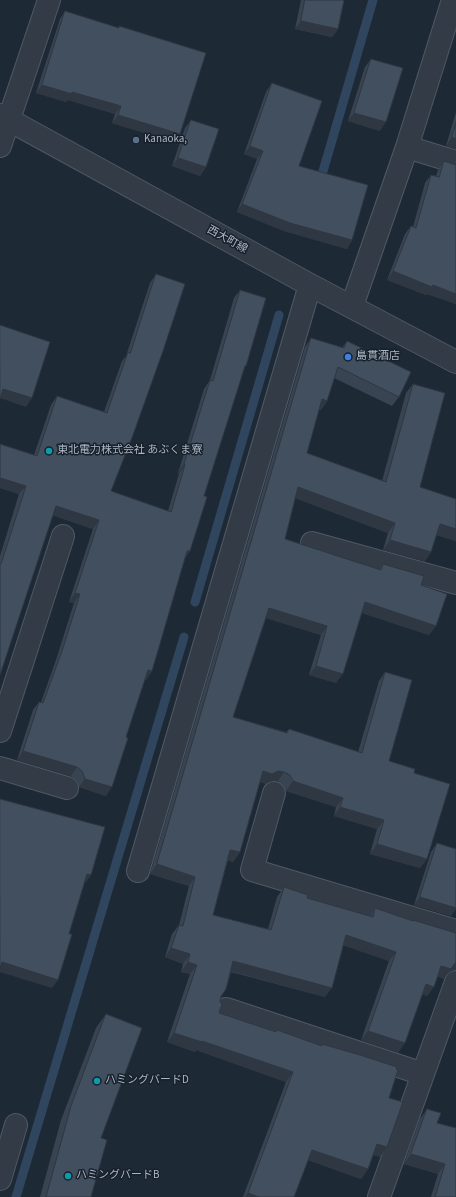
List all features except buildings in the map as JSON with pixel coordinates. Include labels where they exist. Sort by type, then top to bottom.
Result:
[{"type":"street","points":[[0,146],[4,118],[49,0]]},
{"type":"street","points":[[352,306],[407,147],[453,0]]},
{"type":"street","name":"西大町線","points":[[4,118],[310,285],[456,362]]},
{"type":"street","points":[[407,147],[456,162]]},
{"type":"street","points":[[138,871],[310,285]]},
{"type":"street","points":[[0,731],[63,536]]},
{"type":"street","points":[[312,543],[456,583]]},
{"type":"street","points":[[0,768],[67,788]]},
{"type":"street","points":[[274,793],[252,870],[456,931]]},
{"type":"street","points":[[379,1197],[456,982]]},
{"type":"street","points":[[226,1009],[423,1074]]},
{"type":"street","points":[[0,1179],[16,1125]]},
{"type":"waterway","points":[[319,185],[373,0]]},
{"type":"waterway","points":[[195,602],[279,315]]},
{"type":"waterway","points":[[16,1197],[184,637]]},
{"type":"place","name":"Kanaoka,","points":[[136,140]]},
{"type":"place","name":"島貫酒店","points":[[348,357]]},
{"type":"place","name":"東北電力株式会社 あぶくま寮","points":[[49,451]]},
{"type":"place","name":"ハミングバードD","points":[[97,1081]]},
{"type":"place","name":"ハミングバードB","points":[[68,1176]]}]
